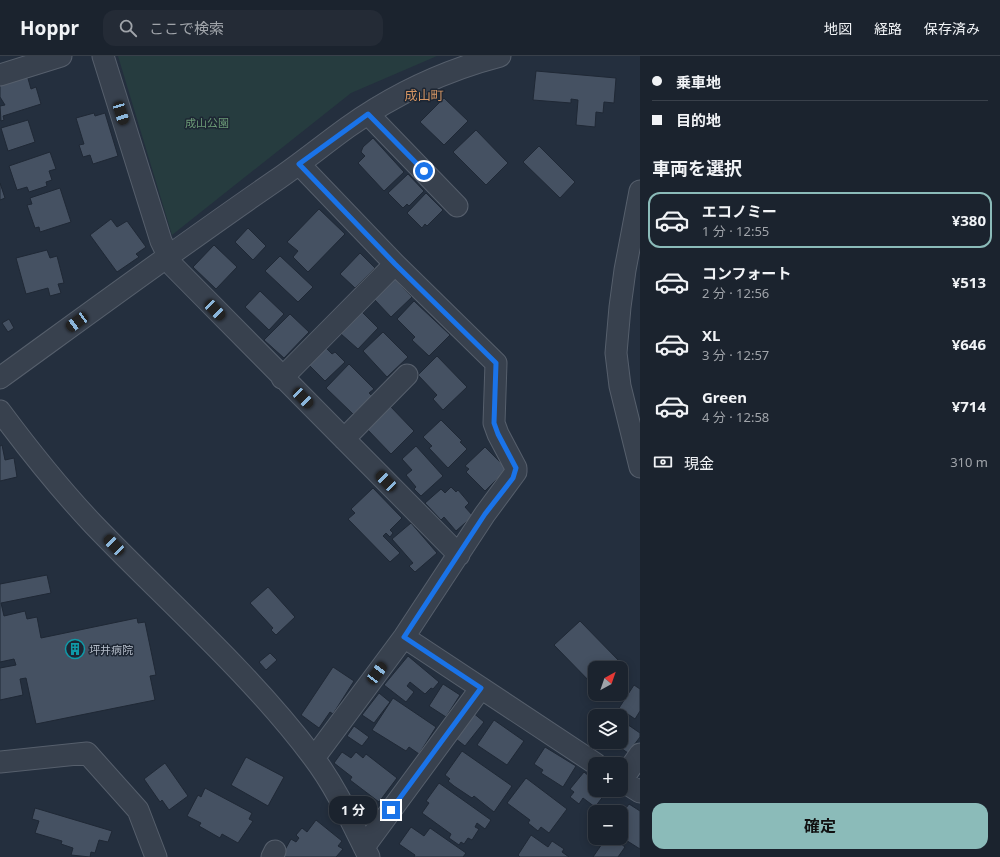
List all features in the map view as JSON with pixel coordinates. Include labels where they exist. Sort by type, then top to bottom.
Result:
[{"type":"street","points":[[0,75],[61,56]]},
{"type":"street","points":[[103,56],[160,241],[167,256],[182,277],[459,555]]},
{"type":"street","points":[[0,378],[167,256],[368,114],[436,78],[468,64],[500,56]]},
{"type":"street","points":[[368,114],[457,206]]},
{"type":"street","points":[[299,164],[395,264],[496,363],[494,423],[498,434],[516,468],[516,472],[485,514],[404,637],[314,758]]},
{"type":"street","points":[[640,191],[625,270],[616,353],[620,386],[640,467]]},
{"type":"street","points":[[282,378],[395,264]]},
{"type":"street","points":[[344,439],[407,375]]},
{"type":"street","points":[[0,411],[28,449],[93,524],[229,661],[293,731],[314,758],[334,790],[366,852],[481,688]]},
{"type":"street","points":[[404,637],[588,759]]},
{"type":"street","points":[[0,762],[88,753],[138,810],[156,857]]},
{"type":"street","points":[[628,770],[640,754]]},
{"type":"street","points":[[628,784],[640,792]]},
{"type":"green space","name":"成山公園","points":[[118,56],[437,56],[351,93],[172,235]]},
{"type":"building","points":[[536,71],[616,78],[614,103],[604,102],[603,113],[596,112],[595,127],[576,125],[578,100],[571,99],[571,103],[533,100]]},
{"type":"building","points":[[27,75],[31,89],[36,87],[41,104],[3,116],[4,120],[1,121],[0,106],[5,105],[0,97],[0,83]]},
{"type":"building","points":[[444,98],[468,121],[444,145],[420,122]]},
{"type":"building","points":[[94,113],[95,116],[105,113],[118,156],[93,164],[90,155],[83,157],[79,145],[84,144],[76,118]]},
{"type":"building","points":[[28,120],[35,142],[8,151],[1,128]]},
{"type":"building","points":[[476,130],[508,163],[486,185],[453,152]]},
{"type":"building","points":[[373,138],[404,172],[384,191],[358,163],[365,156],[361,152],[363,147]]},
{"type":"building","points":[[539,146],[575,182],[560,198],[523,162]]},
{"type":"building","points":[[50,152],[56,169],[49,171],[52,180],[46,182],[47,186],[29,192],[27,187],[17,190],[9,166]]},
{"type":"building","points":[[408,174],[424,191],[409,206],[407,204],[403,208],[388,193]]},
{"type":"building","points":[[0,183],[5,198],[0,200]]},
{"type":"building","points":[[60,188],[71,222],[40,232],[39,227],[35,228],[27,205],[32,204],[30,198]]},
{"type":"building","points":[[426,193],[443,210],[427,226],[425,224],[422,228],[407,213]]},
{"type":"building","points":[[319,209],[345,234],[308,272],[293,257],[298,251],[287,242]]},
{"type":"building","points":[[111,219],[117,227],[127,221],[146,247],[136,254],[139,257],[117,272],[90,235]]},
{"type":"building","points":[[248,228],[266,246],[253,260],[235,242]]},
{"type":"building","points":[[214,245],[237,267],[216,289],[193,267]]},
{"type":"building","points":[[47,250],[50,258],[57,256],[64,283],[58,284],[61,293],[50,296],[48,288],[26,294],[16,258]]},
{"type":"building","points":[[360,253],[375,268],[355,288],[340,274]]},
{"type":"building","points":[[280,256],[313,287],[298,302],[265,271]]},
{"type":"building","points":[[395,279],[412,297],[391,317],[374,299]]},
{"type":"building","points":[[260,291],[284,314],[269,330],[245,307]]},
{"type":"building","points":[[414,301],[450,335],[429,356],[412,340],[415,337],[397,319]]},
{"type":"building","points":[[360,310],[378,328],[358,349],[341,334],[353,321],[352,319]]},
{"type":"building","points":[[290,314],[309,332],[284,358],[264,340]]},
{"type":"building","points":[[9,319],[14,328],[8,332],[2,323]]},
{"type":"building","points":[[383,332],[408,357],[387,377],[363,351]]},
{"type":"building","points":[[323,345],[332,354],[335,352],[345,362],[325,381],[306,362]]},
{"type":"building","points":[[437,356],[467,387],[443,410],[433,399],[437,395],[418,375]]},
{"type":"building","points":[[349,364],[374,389],[369,393],[374,398],[361,410],[359,408],[353,414],[326,388]]},
{"type":"building","points":[[390,406],[414,431],[391,454],[366,428]]},
{"type":"building","points":[[441,420],[462,441],[460,442],[467,449],[448,468],[429,448],[432,446],[423,437]]},
{"type":"building","points":[[2,445],[5,460],[14,458],[17,477],[0,481],[0,446]]},
{"type":"building","points":[[416,446],[443,476],[421,496],[414,489],[416,487],[406,475],[412,470],[402,459]]},
{"type":"building","points":[[485,447],[507,469],[485,491],[466,472],[469,469],[465,466]]},
{"type":"building","points":[[451,487],[456,492],[458,490],[469,503],[465,507],[473,516],[456,531],[444,517],[441,520],[425,503],[441,489],[445,493]]},
{"type":"building","points":[[373,488],[402,518],[390,530],[393,533],[390,537],[386,533],[383,536],[400,553],[390,562],[348,519],[355,513],[351,509]]},
{"type":"building","points":[[411,523],[437,553],[415,572],[409,566],[413,563],[392,539]]},
{"type":"building","name":"坪井病院","points":[[47,575],[51,593],[1,603],[4,616],[25,611],[27,619],[37,617],[41,638],[137,618],[138,623],[145,622],[156,675],[150,676],[155,700],[36,724],[26,678],[20,679],[23,695],[0,700],[0,668],[16,665],[14,659],[0,662],[0,584]]},
{"type":"building","points":[[268,587],[295,617],[276,635],[271,630],[273,628],[250,603]]},
{"type":"building","points":[[580,621],[619,661],[588,661],[588,680],[554,645]]},
{"type":"building","points":[[270,653],[277,660],[266,670],[259,662]]},
{"type":"building","points":[[408,656],[439,682],[433,689],[431,688],[425,694],[410,682],[407,686],[414,692],[406,702],[384,685]]},
{"type":"building","points":[[333,667],[354,681],[333,714],[330,712],[319,728],[301,715]]},
{"type":"building","points":[[443,684],[460,695],[446,717],[429,706]]},
{"type":"building","points":[[634,685],[640,689],[640,711],[635,719],[628,714],[628,709],[619,708],[624,701],[628,701],[628,694]]},
{"type":"building","points":[[379,693],[390,702],[374,723],[362,715]]},
{"type":"building","points":[[393,698],[436,727],[419,754],[409,747],[406,751],[372,730]]},
{"type":"building","points":[[471,711],[484,722],[465,746],[452,736]]},
{"type":"building","points":[[494,720],[524,741],[507,765],[477,745]]},
{"type":"building","points":[[628,725],[640,733],[640,737],[628,753],[622,749],[628,749]]},
{"type":"building","points":[[354,726],[369,737],[362,746],[347,736]]},
{"type":"building","points":[[545,747],[576,766],[563,787],[541,773],[543,770],[534,764]]},
{"type":"building","points":[[462,751],[512,786],[494,812],[474,796],[472,798],[448,781],[450,779],[445,775]]},
{"type":"building","points":[[342,752],[351,758],[356,752],[363,758],[366,754],[397,778],[379,802],[350,780],[352,777],[334,763]]},
{"type":"building","points":[[246,757],[284,777],[268,806],[231,785]]},
{"type":"building","points":[[165,763],[188,796],[169,810],[162,800],[160,802],[144,779]]},
{"type":"building","points":[[584,772],[588,775],[588,797],[603,797],[597,805],[592,805],[583,798],[579,804],[570,797],[574,792],[570,789]]},
{"type":"building","points":[[526,778],[567,809],[549,833],[541,827],[538,831],[528,823],[530,820],[507,803]]},
{"type":"building","points":[[439,783],[491,820],[485,829],[477,823],[475,827],[479,829],[472,840],[468,838],[464,844],[461,842],[459,845],[449,838],[451,834],[422,813],[429,803],[426,801]]},
{"type":"building","points":[[205,788],[252,813],[249,819],[253,821],[238,843],[222,834],[220,838],[199,826],[201,823],[187,816],[198,795],[201,797]]},
{"type":"building","points":[[629,804],[640,811],[640,849],[628,841]]},
{"type":"building","points":[[35,808],[112,831],[108,842],[99,840],[95,853],[91,852],[90,857],[71,855],[73,848],[61,844],[62,841],[35,833],[39,821],[32,819]]},
{"type":"building","points":[[316,820],[342,841],[338,846],[343,849],[336,857],[281,857],[291,839],[296,842],[299,838],[296,835],[302,828],[307,832]]},
{"type":"building","points":[[411,827],[424,836],[430,828],[466,853],[463,857],[414,857],[415,855],[399,844]]},
{"type":"building","points":[[531,835],[548,847],[552,841],[564,849],[562,852],[569,857],[520,857],[518,855]]},
{"type":"building","points":[[601,845],[622,845],[625,847],[618,857],[593,857]]},
{"type":"place","name":"坪井病院","points":[[75,649]]},
{"type":"district","name":"成山町","points":[[424,95]]},
{"type":"route","points":[[391,810],[481,688],[404,637],[485,514],[513,478],[516,468],[498,434],[494,423],[496,363],[395,264],[299,164],[348,127],[368,114],[424,171]]}]
